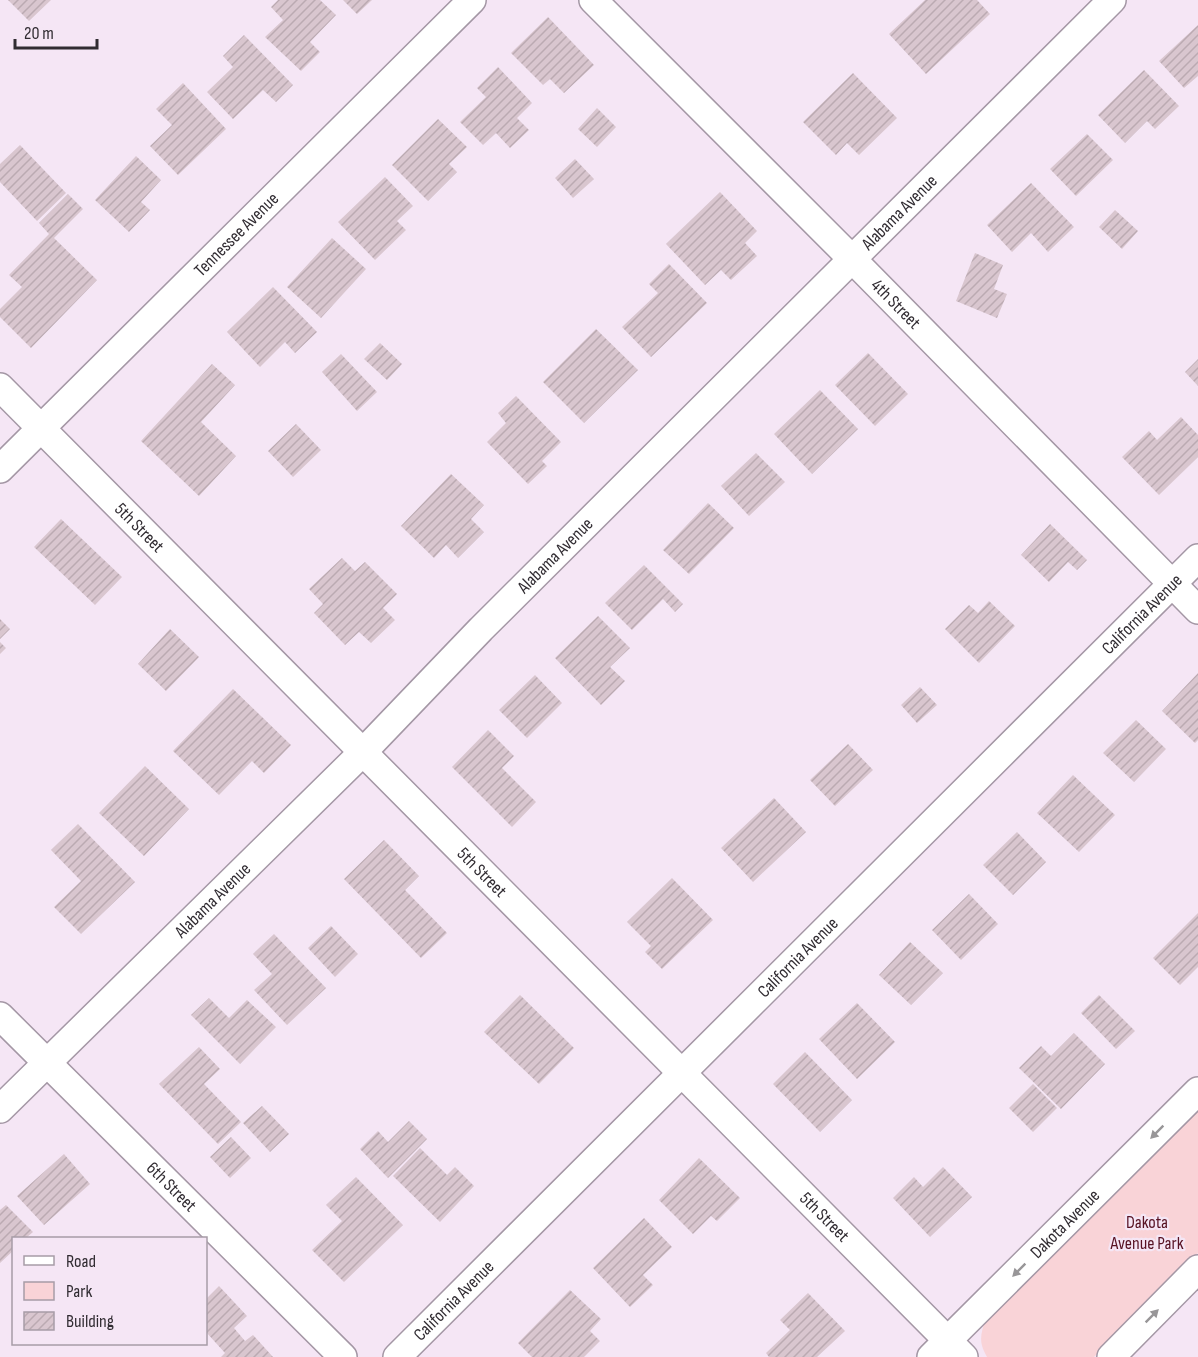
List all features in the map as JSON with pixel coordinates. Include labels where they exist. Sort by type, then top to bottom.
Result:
[{"type":"street","name":"Tennessee Avenue","points":[[0,469],[472,0]]},
{"type":"street","name":"4th Street","points":[[592,0],[852,259],[1198,610]]},
{"type":"street","name":"Alabama Avenue","points":[[0,1109],[363,752],[481,629],[1112,0]]},
{"type":"street","name":"5th Street","points":[[0,387],[682,1072],[948,1351]]},
{"type":"street","name":"California Avenue","points":[[397,1357],[1198,558]]},
{"type":"street","name":"6th Street","points":[[0,1016],[343,1357]]},
{"type":"street","name":"Dakota Avenue","points":[[948,1351],[1198,1091]]},
{"type":"street","points":[[1111,1357],[1198,1269]]},
{"type":"green space","name":"Dakota Avenue Park","points":[[1198,1109],[1198,1253],[1094,1357],[987,1357],[981,1339],[985,1321]]},
{"type":"building","points":[[8,0],[51,0],[29,21]]},
{"type":"building","points":[[278,0],[320,0],[336,15],[310,42],[320,52],[301,71],[265,37],[283,20],[271,7]]},
{"type":"building","points":[[343,0],[372,0],[357,14]]},
{"type":"building","points":[[925,0],[977,0],[990,14],[926,74],[889,34]]},
{"type":"building","points":[[548,17],[594,65],[564,93],[550,79],[543,85],[511,53]]},
{"type":"building","points":[[1198,25],[1198,76],[1184,88],[1159,61]]},
{"type":"building","points":[[244,35],[293,85],[276,102],[263,90],[233,119],[207,92],[233,67],[223,56]]},
{"type":"building","points":[[498,67],[532,103],[517,118],[529,130],[510,148],[496,133],[483,145],[460,122],[486,97],[477,88]]},
{"type":"building","points":[[1144,70],[1179,106],[1155,129],[1147,121],[1125,143],[1098,115]]},
{"type":"building","points":[[853,73],[897,118],[859,155],[847,143],[836,155],[803,122]]},
{"type":"building","points":[[183,83],[226,129],[178,175],[150,146],[172,125],[156,109]]},
{"type":"building","points":[[597,108],[616,127],[597,147],[578,129]]},
{"type":"building","points":[[438,119],[467,147],[449,164],[457,172],[428,201],[392,165]]},
{"type":"building","points":[[1087,134],[1113,160],[1076,196],[1050,169]]},
{"type":"building","points":[[20,145],[66,193],[37,221],[0,182],[0,164]]},
{"type":"building","points":[[136,156],[161,180],[141,202],[150,210],[129,232],[95,200]]},
{"type":"building","points":[[575,159],[594,179],[573,198],[555,178]]},
{"type":"building","points":[[385,177],[413,206],[397,221],[406,230],[375,260],[338,222]]},
{"type":"building","points":[[1031,183],[1074,227],[1048,252],[1031,233],[1012,252],[987,225]]},
{"type":"building","points":[[720,192],[757,231],[745,243],[757,256],[731,280],[721,270],[705,285],[666,244]]},
{"type":"building","points":[[68,194],[83,209],[54,238],[97,280],[31,348],[0,317],[0,309],[22,287],[9,275],[49,234],[39,223]]},
{"type":"building","points":[[1115,210],[1138,231],[1122,249],[1099,227]]},
{"type":"building","points":[[332,238],[366,269],[321,318],[287,287]]},
{"type":"building","points":[[975,253],[1003,265],[994,289],[1007,294],[997,318],[956,301]]},
{"type":"building","points":[[669,264],[707,303],[651,357],[622,327],[658,293],[649,284]]},
{"type":"building","points":[[273,287],[317,332],[295,353],[285,342],[260,367],[227,332]]},
{"type":"building","points":[[596,329],[638,370],[584,423],[543,382]]},
{"type":"building","points":[[380,343],[402,364],[387,380],[364,359]]},
{"type":"building","points":[[868,353],[908,394],[875,426],[835,385]]},
{"type":"building","points":[[341,354],[377,392],[357,411],[322,372]]},
{"type":"building","points":[[1198,359],[1198,386],[1185,372]]},
{"type":"building","points":[[212,364],[235,385],[201,422],[236,456],[199,496],[141,441]]},
{"type":"building","points":[[820,390],[858,429],[812,474],[774,434]]},
{"type":"building","points":[[516,396],[561,442],[542,461],[547,466],[528,484],[487,442],[506,423],[498,413]]},
{"type":"building","points":[[1181,417],[1198,435],[1198,457],[1159,495],[1122,457],[1149,431],[1157,440]]},
{"type":"building","points":[[296,424],[321,450],[293,477],[268,451]]},
{"type":"building","points":[[756,453],[785,482],[749,516],[721,486]]},
{"type":"building","points":[[451,474],[484,505],[471,519],[484,532],[458,558],[446,545],[434,558],[401,526]]},
{"type":"building","points":[[708,503],[734,528],[689,574],[663,550]]},
{"type":"building","points":[[61,519],[122,577],[95,605],[34,547]]},
{"type":"building","points":[[1050,524],[1087,560],[1077,570],[1068,562],[1049,582],[1021,555]]},
{"type":"building","points":[[342,558],[355,571],[365,562],[397,594],[383,608],[395,620],[371,643],[359,632],[345,645],[314,613],[323,604],[309,589]]},
{"type":"building","points":[[644,565],[683,604],[675,612],[663,599],[632,630],[605,603]]},
{"type":"building","points":[[989,601],[1015,626],[979,663],[945,629],[969,605],[978,613]]},
{"type":"building","points":[[598,616],[630,648],[610,667],[625,681],[601,705],[555,658]]},
{"type":"building","points":[[0,619],[10,629],[0,639]]},
{"type":"building","points":[[170,629],[199,657],[166,691],[138,664]]},
{"type":"building","points":[[0,642],[6,648],[0,654]]},
{"type":"building","points":[[1198,673],[1198,740],[1195,743],[1162,711]]},
{"type":"building","points":[[535,675],[562,703],[527,738],[499,710]]},
{"type":"building","points":[[920,687],[937,705],[917,723],[901,705]]},
{"type":"building","points":[[233,689],[291,745],[264,773],[252,761],[219,795],[173,751]]},
{"type":"building","points":[[1136,720],[1166,749],[1134,782],[1103,753]]},
{"type":"building","points":[[488,730],[514,756],[502,768],[536,802],[512,827],[452,767]]},
{"type":"building","points":[[848,744],[873,770],[835,806],[810,780]]},
{"type":"building","points":[[145,766],[189,809],[144,856],[99,813]]},
{"type":"building","points":[[1073,775],[1115,815],[1079,852],[1037,813]]},
{"type":"building","points":[[774,798],[806,832],[753,882],[721,848]]},
{"type":"building","points":[[78,824],[135,882],[81,934],[54,907],[81,881],[51,850]]},
{"type":"building","points":[[1017,832],[1046,862],[1013,895],[983,865]]},
{"type":"building","points":[[384,840],[419,876],[405,890],[447,933],[421,958],[344,879]]},
{"type":"building","points":[[672,878],[713,920],[662,969],[645,952],[651,946],[627,922]]},
{"type":"building","points":[[969,894],[998,924],[961,960],[932,930]]},
{"type":"building","points":[[1198,913],[1198,967],[1180,985],[1153,958]]},
{"type":"building","points":[[331,926],[358,954],[335,977],[308,948]]},
{"type":"building","points":[[274,934],[326,988],[287,1025],[254,990],[272,974],[253,954]]},
{"type":"building","points":[[910,942],[943,973],[911,1005],[879,975]]},
{"type":"building","points":[[520,995],[574,1048],[539,1084],[484,1032]]},
{"type":"building","points":[[1099,995],[1135,1031],[1116,1049],[1081,1013]]},
{"type":"building","points":[[209,998],[229,1018],[247,1000],[276,1027],[240,1064],[191,1015]]},
{"type":"building","points":[[857,1003],[895,1042],[857,1079],[819,1039]]},
{"type":"building","points":[[1074,1033],[1105,1064],[1061,1109],[1019,1068],[1041,1046],[1051,1056]]},
{"type":"building","points":[[199,1047],[220,1069],[204,1084],[241,1122],[218,1144],[159,1084]]},
{"type":"building","points":[[805,1052],[852,1100],[820,1132],[773,1084]]},
{"type":"building","points":[[1033,1084],[1057,1108],[1033,1132],[1009,1108]]},
{"type":"building","points":[[262,1106],[289,1134],[270,1152],[243,1123]]},
{"type":"building","points":[[409,1121],[427,1139],[388,1178],[360,1149],[378,1131],[388,1142]]},
{"type":"building","points":[[231,1137],[251,1158],[230,1178],[210,1157]]},
{"type":"building","points":[[420,1148],[447,1175],[455,1167],[474,1186],[440,1222],[393,1176]]},
{"type":"building","points":[[64,1154],[90,1184],[44,1225],[17,1196]]},
{"type":"building","points":[[699,1158],[740,1198],[717,1221],[711,1216],[693,1234],[659,1200]]},
{"type":"building","points":[[943,1167],[972,1197],[930,1237],[893,1198],[914,1177],[923,1187]]},
{"type":"building","points":[[356,1177],[403,1225],[344,1282],[312,1250],[342,1221],[326,1205]]},
{"type":"building","points":[[6,1205],[33,1232],[27,1237],[12,1237],[12,1252],[0,1263],[0,1210]]},
{"type":"building","points":[[644,1218],[672,1247],[643,1275],[653,1285],[630,1307],[593,1268]]},
{"type":"building","points":[[219,1286],[247,1316],[234,1328],[245,1341],[253,1335],[273,1357],[221,1357],[225,1353],[207,1333],[207,1298]]},
{"type":"building","points":[[570,1290],[601,1319],[590,1331],[600,1341],[584,1357],[532,1357],[518,1343]]},
{"type":"building","points":[[808,1293],[845,1331],[817,1357],[769,1357],[766,1353],[790,1330],[780,1320]]}]
